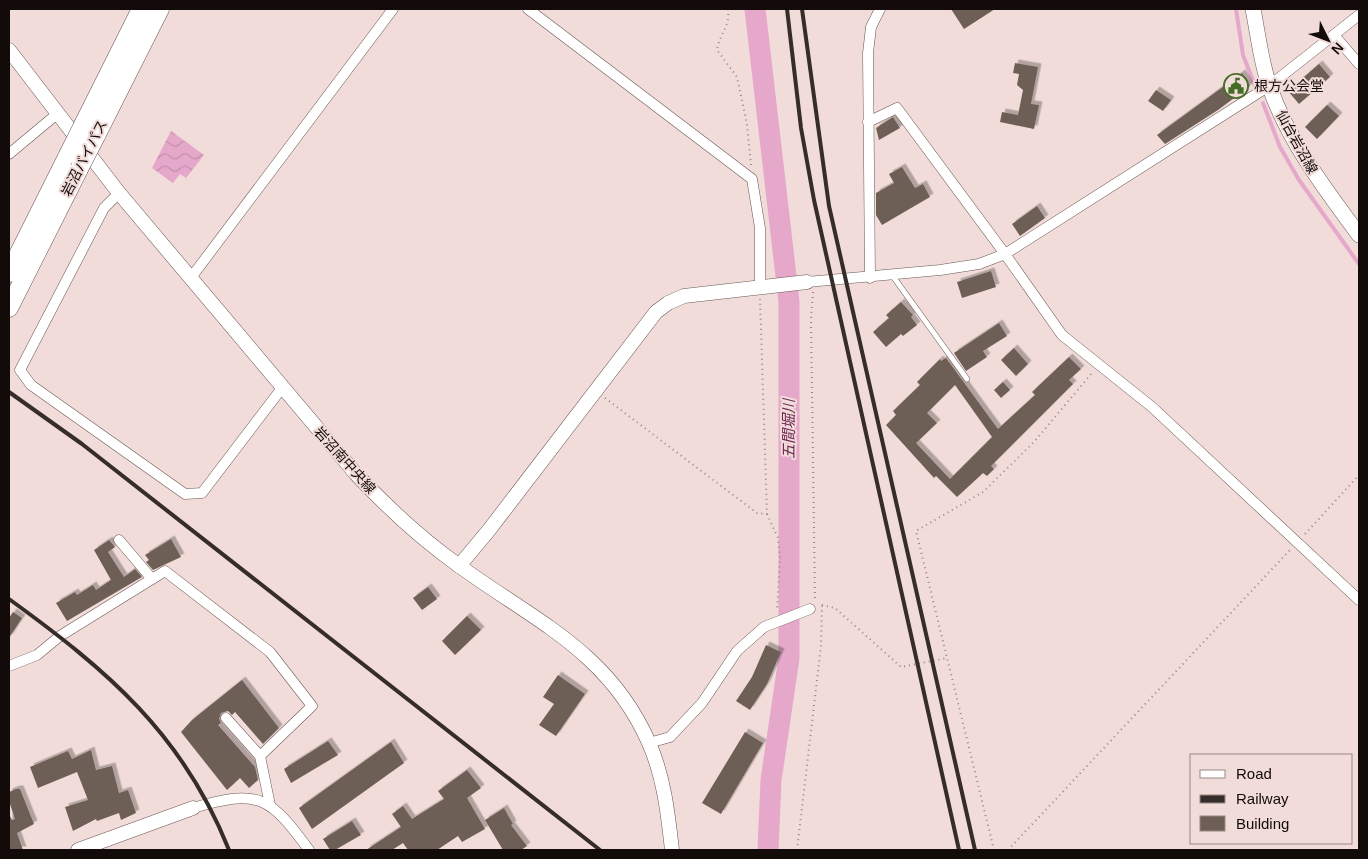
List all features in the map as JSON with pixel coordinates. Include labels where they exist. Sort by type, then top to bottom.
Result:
[{"type":"highway","name":"岩沼バイパス","points":[[9,308],[73,162],[84,122],[141,9]]},
{"type":"highway","name":"岩沼バイパス","points":[[9,273],[73,162],[96,136],[160,9]]},
{"type":"main road","name":"仙台岩沼線","points":[[1253,9],[1269,86],[1279,110],[1316,176],[1359,235]]},
{"type":"street","points":[[190,280],[392,9]]},
{"type":"street","points":[[528,9],[752,179],[760,228],[760,287]]},
{"type":"street","points":[[870,278],[868,53],[871,27],[880,9]]},
{"type":"street","points":[[459,566],[489,530],[656,312],[668,303],[684,296],[810,282],[870,278],[980,264],[1005,254],[1269,86],[1359,15]]},
{"type":"street","points":[[1334,35],[1359,64]]},
{"type":"street","name":"岩沼南中央線","points":[[9,50],[119,193],[190,280],[356,474],[386,506],[459,566],[584,652],[619,690],[650,743],[659,769],[666,801],[672,850]]},
{"type":"street","points":[[868,122],[897,108],[1005,254],[1052,325],[1072,345],[1152,407],[1359,600]]},
{"type":"street","points":[[9,154],[57,114]]},
{"type":"street","points":[[119,193],[104,208],[20,370],[31,385],[185,494],[202,493],[282,388]]},
{"type":"street","points":[[119,540],[152,579]]},
{"type":"street","points":[[9,666],[37,655],[60,636],[165,571],[270,652],[312,706],[260,756]]},
{"type":"street","points":[[650,743],[670,736],[702,703],[738,651],[764,627],[810,608]]},
{"type":"street","points":[[226,718],[260,756],[270,805]]},
{"type":"street","points":[[78,850],[193,808],[232,798],[254,798],[270,805],[284,817],[309,850]]},
{"type":"lane","points":[[892,275],[967,379]]},
{"type":"path","points":[[728,9],[729,21],[718,41],[717,50],[738,77],[746,124],[752,179]]},
{"type":"path","points":[[810,282],[815,606],[822,605],[835,608],[901,668],[947,658]]},
{"type":"path","points":[[760,287],[767,514],[778,538],[780,558],[778,621]]},
{"type":"path","points":[[994,850],[916,531],[983,492],[1034,442],[1100,365]]},
{"type":"path","points":[[595,391],[756,513],[767,514]]},
{"type":"path","points":[[1008,850],[1359,475]]},
{"type":"path","points":[[797,850],[820,646],[822,605]]},
{"type":"water","points":[[171,131],[204,155],[186,178],[180,174],[173,183],[152,168]]},
{"type":"building","points":[[951,9],[995,9],[964,29]]},
{"type":"building","points":[[1015,63],[1038,67],[1031,104],[1039,105],[1034,129],[1000,122],[1002,112],[1018,115],[1023,90],[1017,85],[1019,74],[1013,73]]},
{"type":"building","points":[[1319,64],[1330,77],[1299,104],[1288,91]]},
{"type":"building","points":[[1242,73],[1250,86],[1218,110],[1165,144],[1157,135]]},
{"type":"building","points":[[1156,90],[1171,100],[1163,111],[1148,101]]},
{"type":"building","points":[[1327,105],[1339,116],[1317,139],[1305,127]]},
{"type":"building","points":[[893,117],[900,128],[879,140],[876,128]]},
{"type":"building","points":[[902,167],[915,188],[923,184],[930,197],[882,225],[876,215],[876,193],[894,183],[889,174]]},
{"type":"building","points":[[1037,206],[1045,218],[1020,236],[1012,224]]},
{"type":"building","points":[[991,271],[996,287],[962,298],[957,282]]},
{"type":"building","points":[[901,302],[913,315],[911,317],[917,325],[903,336],[901,334],[886,347],[873,332],[889,318],[886,315]]},
{"type":"building","points":[[999,323],[1007,336],[983,351],[987,357],[966,371],[954,353]]},
{"type":"building","points":[[1014,348],[1028,364],[1016,376],[1001,360]]},
{"type":"building","points":[[1069,357],[1081,369],[1069,380],[1073,384],[991,466],[994,469],[987,476],[983,473],[957,497],[936,476],[934,478],[886,425],[896,415],[893,411],[920,385],[917,382],[940,359],[941,361],[946,358],[998,429],[1035,395],[1032,392]],"holes":[[[955,385],[992,437],[950,479],[916,443],[937,423],[927,413]]]},
{"type":"building","points":[[1003,382],[1010,390],[1001,398],[994,390]]},
{"type":"building","points":[[171,539],[181,557],[153,570],[146,562],[149,560],[145,555]]},
{"type":"building","points":[[109,540],[115,547],[108,552],[124,577],[135,569],[142,577],[67,621],[56,603],[75,592],[77,595],[93,585],[96,590],[111,580],[94,550]]},
{"type":"building","points":[[428,587],[437,599],[422,610],[413,598]]},
{"type":"building","points":[[13,612],[22,618],[9,638],[9,618]]},
{"type":"building","points":[[467,616],[481,630],[455,655],[442,641]]},
{"type":"building","points":[[766,645],[781,652],[767,684],[750,710],[736,701],[752,677]]},
{"type":"building","points":[[558,675],[585,694],[556,736],[539,725],[554,704],[543,697]]},
{"type":"building","points":[[242,680],[279,728],[263,744],[235,712],[232,715],[228,711],[221,713],[219,719],[221,723],[218,725],[255,767],[258,780],[249,788],[240,778],[227,790],[181,732],[192,720]]},
{"type":"building","points":[[745,732],[763,743],[721,814],[702,803]]},
{"type":"building","points":[[328,741],[338,755],[291,783],[284,769]]},
{"type":"building","points":[[391,742],[404,763],[312,829],[299,808]]},
{"type":"building","points":[[91,750],[96,770],[112,766],[119,793],[128,790],[136,813],[121,820],[119,813],[97,821],[96,819],[73,831],[65,807],[88,800],[77,772],[38,788],[30,767],[68,751],[72,759]]},
{"type":"building","points":[[467,770],[481,788],[467,798],[485,829],[462,842],[458,836],[437,850],[408,850],[403,843],[392,850],[366,850],[401,827],[392,814],[403,806],[412,819],[444,799],[438,791]]},
{"type":"building","points":[[20,789],[34,824],[17,833],[23,850],[9,850],[9,814],[12,820],[15,819],[9,801],[9,792]]},
{"type":"building","points":[[504,808],[513,824],[511,825],[527,846],[521,850],[503,850],[485,820]]},
{"type":"building","points":[[352,821],[361,835],[335,850],[330,850],[323,839]]},
{"type":"waterway","name":"五間堀川","points":[[755,9],[789,302],[789,658],[771,780],[768,850]]},
{"type":"waterway","points":[[1236,9],[1243,55],[1255,86]]},
{"type":"waterway","points":[[1263,103],[1280,147],[1299,180],[1359,264]]},
{"type":"railway","points":[[787,9],[801,128],[814,200],[959,850]]},
{"type":"railway","points":[[802,9],[829,206],[975,850]]},
{"type":"railway","points":[[9,392],[82,444],[600,850]]},
{"type":"railway","points":[[9,599],[45,625],[110,679],[165,738],[189,772],[210,809],[229,850]]},
{"type":"place","name":"根方公会堂","points":[[1236,86]]}]
